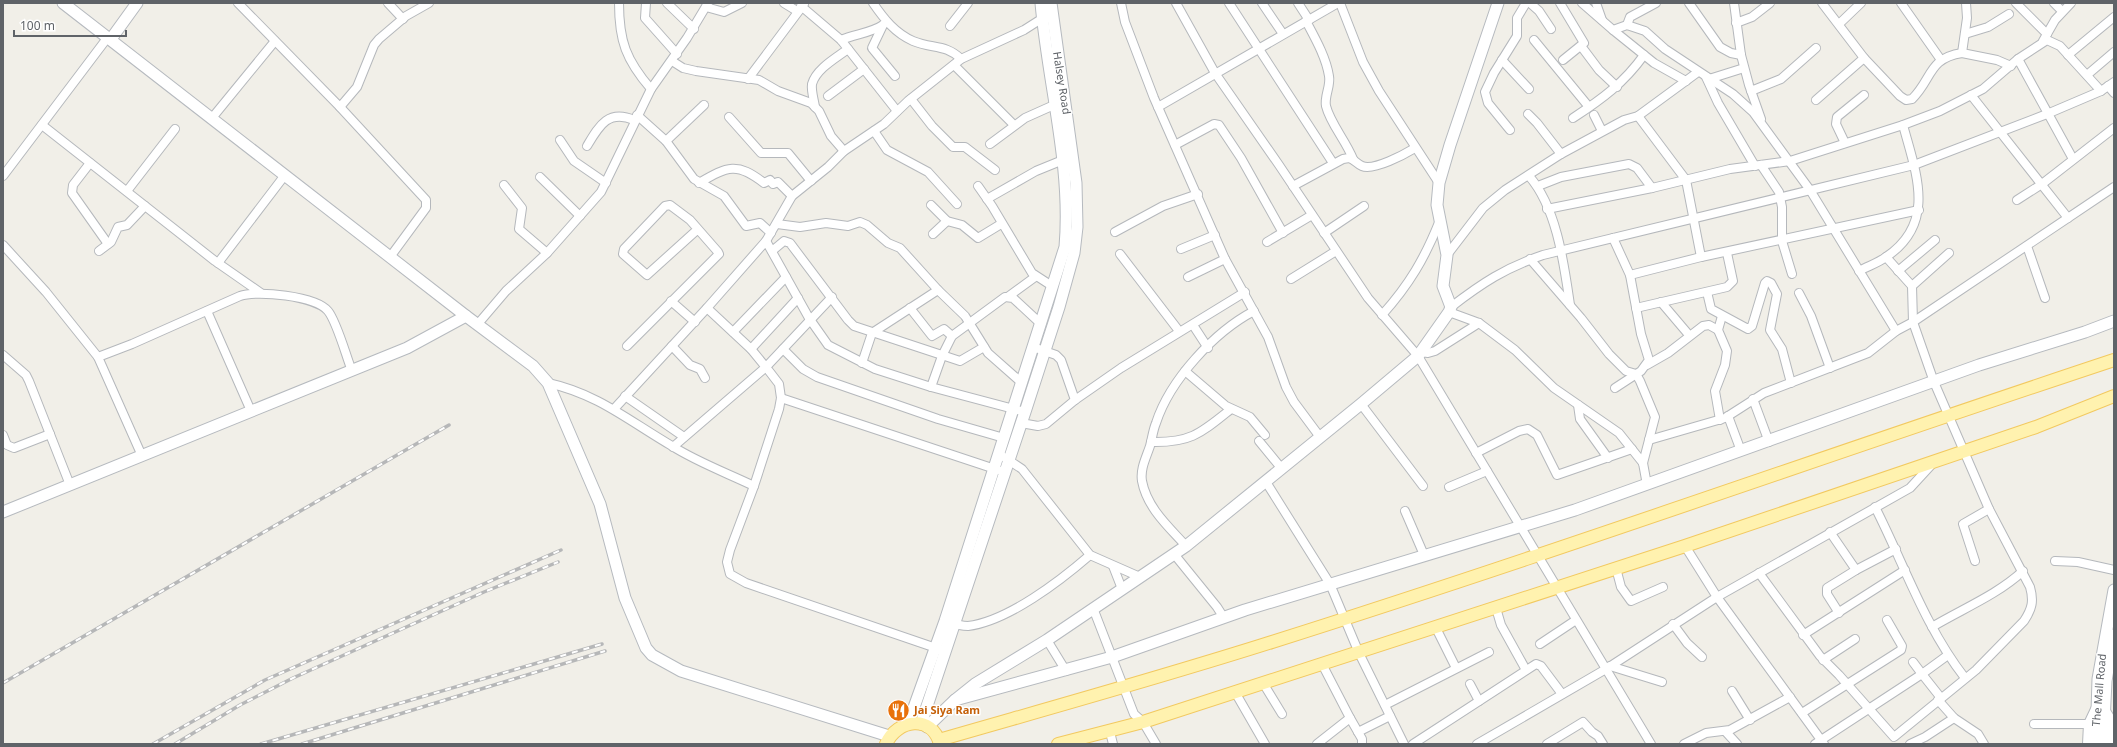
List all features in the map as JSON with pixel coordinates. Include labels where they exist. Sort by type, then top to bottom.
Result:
[{"type":"main road","points":[[888,740],[894,730],[908,724],[924,726],[939,742],[1124,687],[1345,618],[1721,495],[1949,415],[2114,360]]},
{"type":"main road","points":[[1058,744],[1110,732],[1143,722],[1685,546],[2036,428],[2114,396]]},
{"type":"street","points":[[63,3],[477,325],[534,366],[548,383],[600,504],[625,598],[646,648],[652,655],[681,671],[888,740]]},
{"type":"street","points":[[3,176],[137,3]]},
{"type":"street","points":[[238,3],[340,107],[426,200],[426,208],[390,257]]},
{"type":"street","points":[[388,3],[402,19]]},
{"type":"street","points":[[340,107],[357,87],[374,45],[402,19],[429,3]]},
{"type":"street","points":[[620,3],[619,25],[625,50],[651,88]]},
{"type":"street","points":[[646,3],[645,18],[677,54]]},
{"type":"street","points":[[667,3],[694,28]]},
{"type":"street","points":[[477,325],[506,291],[547,252],[580,216],[606,183],[651,88],[677,54],[707,5],[724,12],[742,3]]},
{"type":"street","points":[[784,3],[801,7],[841,40],[898,111]]},
{"type":"street","points":[[873,3],[885,24],[914,41],[933,47],[948,48],[961,59]]},
{"type":"street","points":[[950,26],[968,3]]},
{"type":"street","points":[[924,726],[941,650],[999,470],[1004,456],[1023,418],[1059,307],[1074,253],[1067,156],[1054,105],[1056,78],[1047,16],[1041,3]]},
{"type":"street","points":[[614,409],[708,308],[772,233],[792,196],[844,151],[874,131],[961,59],[1024,30],[1047,16],[1051,3]]},
{"type":"street","points":[[1121,3],[1125,22],[1158,107],[1198,194],[1225,259],[1245,292],[1270,343],[1286,387],[1294,402],[1320,437]]},
{"type":"street","points":[[1176,3],[1215,73],[1368,298],[1382,316],[1420,354],[1476,454],[1556,588],[1608,667],[1651,744]]},
{"type":"street","points":[[1229,3],[1333,163]]},
{"type":"street","points":[[1262,3],[1282,34]]},
{"type":"street","points":[[1298,3],[1308,21],[1320,49],[1329,76],[1325,96],[1326,107],[1348,146],[1353,159],[1360,166],[1368,166],[1395,159],[1415,148]]},
{"type":"street","points":[[1158,107],[1282,34],[1339,3],[1363,62],[1395,119],[1439,183]]},
{"type":"street","points":[[1498,3],[1450,144],[1439,183],[1437,205],[1447,254],[1443,286],[1450,310],[1479,323],[1515,350],[1554,388],[1618,433],[1643,463]]},
{"type":"street","points":[[1510,130],[1484,96],[1494,73],[1517,36],[1517,18],[1526,3]]},
{"type":"street","points":[[1530,3],[1539,11],[1551,29]]},
{"type":"street","points":[[1560,3],[1583,40],[1581,46],[1562,60]]},
{"type":"street","points":[[1582,3],[1644,55],[1686,81]]},
{"type":"street","points":[[1596,3],[1602,21]]},
{"type":"street","points":[[1627,25],[1630,17],[1656,3]]},
{"type":"street","points":[[1689,3],[1720,47],[1730,53],[1741,55]]},
{"type":"street","points":[[1734,3],[1744,68],[1762,121]]},
{"type":"street","points":[[1736,22],[1752,17],[1770,3]]},
{"type":"street","points":[[1822,3],[1864,58],[1900,96],[1909,100],[1915,96],[1933,67],[1941,60],[1962,53],[1997,60],[2011,66]]},
{"type":"street","points":[[1839,24],[1861,3]]},
{"type":"street","points":[[1901,3],[1941,60]]},
{"type":"street","points":[[1962,53],[1965,34],[1966,3]]},
{"type":"street","points":[[2016,3],[2045,38],[2056,43],[2101,91]]},
{"type":"street","points":[[2054,3],[2062,11]]},
{"type":"street","points":[[1547,209],[1686,180],[1790,161],[1844,143],[1903,126],[1940,111],[1971,96],[1988,85],[2045,38],[2062,11],[2071,3]]},
{"type":"street","points":[[748,80],[801,7]]},
{"type":"street","points":[[1965,34],[1988,27],[2009,14]]},
{"type":"street","points":[[2068,55],[2114,17]]},
{"type":"street","points":[[841,40],[856,34],[872,31],[885,24]]},
{"type":"street","points":[[885,24],[872,48],[895,76]]},
{"type":"street","points":[[1613,30],[1627,25],[1645,31],[1665,49],[1733,94],[1762,121],[1810,190],[1896,331]]},
{"type":"street","points":[[1534,40],[1589,107]]},
{"type":"street","points":[[212,118],[275,41]]},
{"type":"street","points":[[1581,46],[1599,70],[1616,87]]},
{"type":"street","points":[[1751,91],[1781,79],[1816,48]]},
{"type":"street","points":[[844,151],[831,136],[815,107],[812,92],[814,81],[824,67],[848,49]]},
{"type":"street","points":[[2086,75],[2114,52]]},
{"type":"street","points":[[1572,118],[1616,87],[1630,74],[1644,55]]},
{"type":"street","points":[[1816,100],[1864,58]]},
{"type":"street","points":[[2018,59],[2073,159]]},
{"type":"street","points":[[1502,60],[1529,89]]},
{"type":"street","points":[[672,61],[682,68],[731,75],[748,80],[759,80],[778,91],[804,100],[815,107]]},
{"type":"street","points":[[954,65],[1014,125]]},
{"type":"street","points":[[828,96],[864,68]]},
{"type":"street","points":[[1707,78],[1744,68]]},
{"type":"street","points":[[1447,254],[1484,208],[1505,190],[1529,176],[1561,154],[1602,131],[1638,116],[1698,72]]},
{"type":"street","name":"Halsey Road","points":[[1056,78],[1067,156]]},
{"type":"street","points":[[1707,78],[1718,103],[1758,166],[1777,186],[1780,196],[1782,241],[1792,274]]},
{"type":"street","points":[[924,726],[975,684],[1048,640],[1186,546],[1282,469],[1420,354],[1450,310],[1487,280],[1510,267],[1530,259],[1561,250],[1694,219],[1780,196],[1914,165],[2048,114],[2101,91],[2111,84],[2114,93]]},
{"type":"street","points":[[1844,143],[1836,124],[1837,117],[1864,95]]},
{"type":"street","points":[[1971,96],[2068,218]]},
{"type":"street","points":[[911,99],[932,126],[953,147],[965,147],[995,170]]},
{"type":"street","points":[[666,141],[704,105]]},
{"type":"street","points":[[990,144],[1014,125],[1034,113],[1054,105]]},
{"type":"street","points":[[1528,114],[1537,123],[1561,154]]},
{"type":"street","points":[[1594,115],[1602,131]]},
{"type":"street","points":[[587,146],[598,128],[608,120],[619,116],[636,117],[666,141],[690,175],[700,183],[724,196],[746,226],[760,223],[772,233]]},
{"type":"street","points":[[1638,116],[1686,180],[1701,257]]},
{"type":"street","points":[[729,117],[760,153],[788,153],[811,181]]},
{"type":"street","points":[[1175,145],[1214,124],[1220,125],[1241,158],[1282,233]]},
{"type":"street","points":[[42,125],[218,263],[261,293]]},
{"type":"street","points":[[1859,271],[1886,257],[1906,239],[1911,231],[1919,210],[1919,194],[1914,165],[1903,126]]},
{"type":"street","points":[[2017,200],[2042,184],[2114,128]]},
{"type":"street","points":[[127,191],[175,129]]},
{"type":"street","points":[[874,131],[887,150],[928,172],[957,204]]},
{"type":"street","points":[[560,140],[574,161],[606,183]]},
{"type":"street","points":[[987,199],[1036,171],[1067,156]]},
{"type":"street","points":[[1293,186],[1333,163],[1343,159],[1353,159]]},
{"type":"street","points":[[90,162],[73,184],[72,193],[108,244]]},
{"type":"street","points":[[1538,186],[1561,177],[1628,164],[1637,168],[1652,188]]},
{"type":"street","points":[[700,183],[717,172],[741,168],[747,170],[764,183],[770,180],[773,184],[778,182],[792,196]]},
{"type":"street","points":[[218,263],[286,175]]},
{"type":"street","points":[[1529,176],[1538,186],[1561,250],[1570,305]]},
{"type":"street","points":[[540,177],[580,216]]},
{"type":"street","points":[[504,185],[522,208],[520,230],[547,252]]},
{"type":"street","points":[[978,186],[1035,277],[1052,286]]},
{"type":"street","points":[[1649,440],[1720,420],[1753,399],[1868,353],[1896,331],[1913,322],[2114,187]]},
{"type":"street","points":[[1115,232],[1163,206],[1198,194]]},
{"type":"street","points":[[627,346],[719,254],[698,229],[680,212],[668,205],[624,249],[623,254],[644,274],[649,274],[698,229]]},
{"type":"street","points":[[931,205],[947,221],[962,225],[978,238],[1001,224]]},
{"type":"street","points":[[98,251],[108,244],[116,229],[127,225],[146,206]]},
{"type":"street","points":[[1324,233],[1364,206]]},
{"type":"street","points":[[1630,275],[1701,257],[1727,253],[1833,228],[1919,210]]},
{"type":"street","points":[[1267,242],[1312,216]]},
{"type":"street","points":[[1382,316],[1410,283],[1426,255],[1440,220]]},
{"type":"street","points":[[933,234],[947,221]]},
{"type":"street","points":[[777,224],[800,226],[826,223],[848,226],[863,222],[888,243],[900,248],[971,324],[974,333],[984,347],[1022,383]]},
{"type":"street","points":[[1004,456],[1004,438],[1012,409],[1022,383],[1072,226]]},
{"type":"street","points":[[1181,249],[1215,235]]},
{"type":"street","points":[[1613,238],[1630,275],[1641,334],[1648,356],[1647,365]]},
{"type":"street","points":[[766,240],[798,298],[828,345],[862,363],[931,387],[1012,409],[1023,418],[1038,426],[1046,424],[1075,400],[1179,331],[1193,325],[1245,292]]},
{"type":"street","points":[[1898,271],[1935,240]]},
{"type":"street","points":[[772,250],[784,241],[788,241],[851,324],[872,333],[962,361],[984,347]]},
{"type":"street","points":[[3,245],[46,292],[98,357],[142,456]]},
{"type":"street","points":[[2026,246],[2046,298]]},
{"type":"street","points":[[1291,279],[1336,251]]},
{"type":"street","points":[[1636,308],[1727,287],[1733,281],[1727,253]]},
{"type":"street","points":[[1912,286],[1949,253]]},
{"type":"street","points":[[1120,254],[1179,331]]},
{"type":"street","points":[[1759,573],[1803,635],[1823,660],[1894,737],[1976,670],[2011,635],[2030,612],[2033,596],[2023,571],[1989,509],[1963,452],[1949,415],[1934,382],[1913,322],[1912,286],[1886,257]]},
{"type":"street","points":[[1188,277],[1225,259]]},
{"type":"street","points":[[1530,259],[1570,305],[1609,354],[1626,371],[1636,374],[1655,417],[1643,463],[1647,484]]},
{"type":"street","points":[[733,332],[786,277]]},
{"type":"street","points":[[931,387],[942,356],[952,336],[971,324],[1005,297],[1009,296],[1035,277]]},
{"type":"street","points":[[1707,292],[1709,307],[1722,316],[1746,328],[1750,328],[1765,283],[1767,281],[1771,283],[1777,294],[1770,330],[1782,349],[1791,383]]},
{"type":"street","points":[[862,363],[872,333],[938,290]]},
{"type":"street","points":[[98,357],[207,312],[248,293],[261,293],[312,301],[328,311],[352,371]]},
{"type":"street","points":[[1799,293],[1810,316],[1830,368]]},
{"type":"street","points":[[1009,296],[1040,323]]},
{"type":"street","points":[[751,350],[798,298]]},
{"type":"street","points":[[673,447],[766,367],[832,298]]},
{"type":"street","points":[[671,301],[695,322]]},
{"type":"street","points":[[1661,302],[1689,336]]},
{"type":"street","points":[[1046,304],[1059,307]]},
{"type":"street","points":[[708,308],[751,350],[766,367],[779,384],[781,398],[779,409],[754,486],[730,550],[727,562],[730,574],[746,583],[941,650]]},
{"type":"street","points":[[910,308],[932,336],[944,329],[952,336]]},
{"type":"street","points":[[1186,546],[1153,508],[1145,491],[1142,469],[1155,424],[1171,391],[1185,371],[1234,324],[1254,311]]},
{"type":"street","points":[[207,312],[251,412]]},
{"type":"street","points":[[3,512],[407,348],[466,316]]},
{"type":"street","points":[[1720,420],[1715,391],[1727,357],[1727,351],[1718,330],[1722,316]]},
{"type":"street","points":[[955,700],[1066,671],[1112,657],[1224,618],[1520,526],[1769,442],[1979,365],[2085,332],[2114,320]]},
{"type":"street","points":[[1420,354],[1435,351],[1479,323]]},
{"type":"street","points":[[1193,325],[1208,348]]},
{"type":"street","points":[[1615,388],[1647,365],[1668,353],[1689,336],[1706,325],[1718,330]]},
{"type":"street","points":[[672,346],[690,365],[700,369],[706,378]]},
{"type":"street","points":[[1033,347],[1045,351],[1061,360],[1075,400]]},
{"type":"street","points":[[783,349],[802,369],[817,377],[938,420],[1004,438]]},
{"type":"street","points":[[3,355],[26,375],[70,485]]},
{"type":"street","points":[[1185,371],[1231,409],[1247,414],[1282,469]]},
{"type":"street","points":[[548,383],[573,388],[614,409],[673,447],[754,486]]},
{"type":"street","points":[[625,396],[684,438]]},
{"type":"street","points":[[781,398],[999,470]]},
{"type":"street","points":[[1753,399],[1769,442]]},
{"type":"street","points":[[1361,404],[1423,486]]},
{"type":"street","points":[[1578,405],[1580,419],[1608,458]]},
{"type":"street","points":[[1151,442],[1169,443],[1191,438],[1199,434],[1231,409]]},
{"type":"street","points":[[1728,416],[1741,451]]},
{"type":"street","points":[[1476,454],[1519,431],[1528,429],[1537,436],[1556,474],[1632,449]]},
{"type":"street","points":[[3,435],[7,445],[14,448],[50,434]]},
{"type":"street","points":[[1004,456],[1022,469],[1090,555],[1140,577]]},
{"type":"street","points":[[1477,744],[1608,667],[1717,597],[1910,488],[1935,461]]},
{"type":"street","points":[[1449,487],[1487,471]]},
{"type":"street","points":[[1266,482],[1330,584],[1359,653],[1404,744]]},
{"type":"street","points":[[1875,507],[1932,627],[1948,655],[1965,678]]},
{"type":"street","points":[[1975,561],[1963,524],[1989,509]]},
{"type":"street","points":[[1405,511],[1424,555]]},
{"type":"street","points":[[1830,532],[1856,570]]},
{"type":"street","points":[[1685,546],[1717,597],[1802,713],[1820,742],[1870,710],[1948,655]]},
{"type":"street","points":[[1839,613],[1826,590],[1856,570],[1896,549]]},
{"type":"street","points":[[1174,554],[1217,606],[1224,618]]},
{"type":"street","points":[[950,622],[967,626],[1002,616],[1068,574],[1090,555]]},
{"type":"street","points":[[2055,561],[2072,561],[2114,570]]},
{"type":"street","points":[[1113,566],[1122,589]]},
{"type":"street","points":[[1616,568],[1621,587],[1631,601],[1663,587]]},
{"type":"street","points":[[1803,635],[1905,570]]},
{"type":"street","points":[[1932,627],[1956,612],[2008,585],[2023,571]]},
{"type":"street","name":"The Mall Road","points":[[2100,707],[2102,654],[2114,590]]},
{"type":"street","points":[[1093,608],[1134,714],[1143,722],[1156,744]]},
{"type":"street","points":[[1496,608],[1501,625],[1526,670]]},
{"type":"street","points":[[1540,644],[1576,620]]},
{"type":"street","points":[[1802,713],[1901,650],[1902,646],[1887,620]]},
{"type":"street","points":[[1674,624],[1687,643],[1702,657]]},
{"type":"street","points":[[1436,628],[1456,668]]},
{"type":"street","name":"The Mall Road","points":[[2096,744],[2096,723],[2114,635]]},
{"type":"street","points":[[1823,660],[1855,639]]},
{"type":"street","points":[[1048,640],[1066,671]]},
{"type":"street","points":[[908,724],[941,650]]},
{"type":"street","points":[[1385,705],[1489,652]]},
{"type":"street","points":[[1913,662],[1954,718],[1978,734],[1984,744]]},
{"type":"street","points":[[1322,664],[1362,739],[1362,744]]},
{"type":"street","points":[[1414,744],[1536,664],[1540,664],[1562,694]]},
{"type":"street","points":[[1608,667],[1662,682]]},
{"type":"street","points":[[1263,683],[1282,714]]},
{"type":"street","points":[[1470,684],[1479,701]]},
{"type":"street","points":[[1732,691],[1750,720]]},
{"type":"street","points":[[1235,692],[1265,744]]},
{"type":"street","points":[[1684,744],[1706,733],[1726,732],[1790,697]]},
{"type":"street","points":[[2087,744],[2096,723],[2100,707]]},
{"type":"street","points":[[2100,707],[2111,719],[2110,744]]},
{"type":"street","points":[[1358,732],[1390,716]]},
{"type":"street","points":[[1317,744],[1350,718]]},
{"type":"street","points":[[1910,744],[1925,737],[1954,718]]},
{"type":"street","points":[[1547,744],[1583,722],[1590,731],[1598,736],[1603,744]]},
{"type":"street","points":[[2034,724],[2096,723]]},
{"type":"street","name":"The Mall Road","points":[[2096,723],[2103,744]]},
{"type":"street","points":[[1110,732],[1113,744]]},
{"type":"street","points":[[1726,732],[1737,744]]},
{"type":"railway","points":[[3,683],[449,425]]},
{"type":"railway","points":[[153,744],[265,680],[561,550]]},
{"type":"railway","points":[[175,744],[240,705],[293,678],[484,592],[558,562]]},
{"type":"railway","points":[[261,744],[602,644]]},
{"type":"railway","points":[[302,744],[605,651]]},
{"type":"place","name":"Jai Siya Ram","points":[[898,710]]}]
